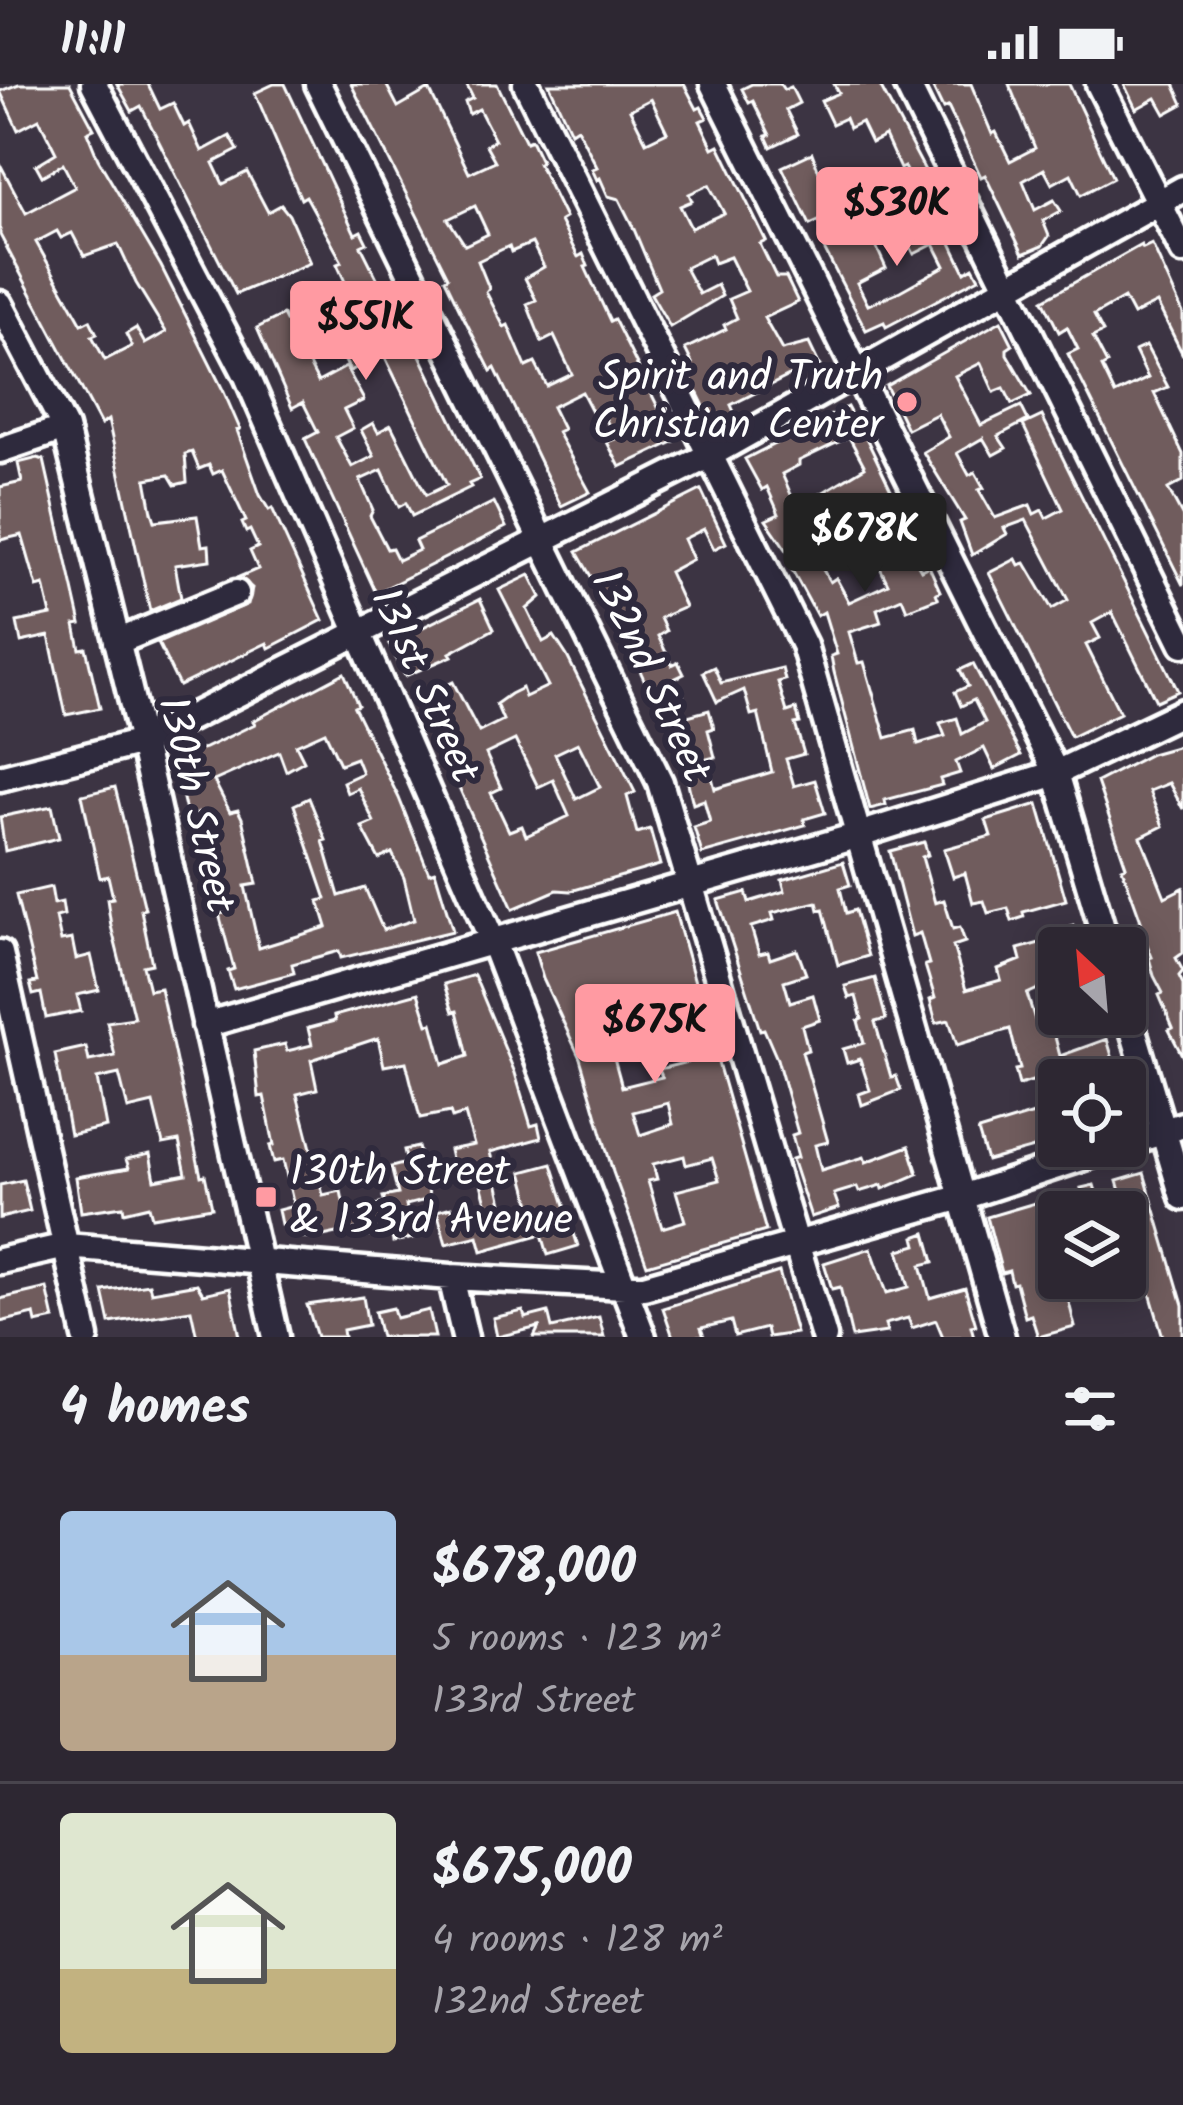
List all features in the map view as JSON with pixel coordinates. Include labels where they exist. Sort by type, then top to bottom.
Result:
[{"type":"street","name":"131st Street","points":[[94,84],[247,376],[493,942],[643,1337]]},
{"type":"street","name":"132nd Street","points":[[318,84],[660,782],[824,1337]]},
{"type":"street","points":[[526,84],[804,645],[1003,1337]]},
{"type":"street","points":[[713,84],[1056,773],[1102,927]]},
{"type":"street","points":[[907,84],[1183,644]]},
{"type":"street","points":[[1099,84],[1183,251]]},
{"type":"street","points":[[0,778],[142,742],[708,456],[1183,189]]},
{"type":"street","name":"130th Street","points":[[0,304],[64,428],[142,742],[275,1337]]},
{"type":"street","points":[[0,450],[64,428]]},
{"type":"street","points":[[117,642],[137,638],[236,593]]},
{"type":"street","points":[[206,1025],[1056,773],[1183,712]]},
{"type":"street","points":[[0,953],[86,1337]]},
{"type":"street","points":[[1137,1035],[1174,1129],[1183,1197]]},
{"type":"street","points":[[0,1261],[66,1246],[452,1277],[644,1287],[962,1197],[1174,1129]]},
{"type":"street","points":[[452,1277],[465,1337]]},
{"type":"building","points":[[19,84],[70,84],[94,129],[87,132],[98,159],[161,266],[223,390],[260,495],[272,508],[323,620],[179,686],[158,643],[248,604],[252,588],[239,577],[258,569],[250,551],[258,547],[250,530],[246,532],[242,523],[246,521],[222,470],[213,474],[209,465],[199,469],[192,452],[185,454],[187,482],[175,485],[169,475],[146,479],[152,512],[155,521],[197,516],[202,546],[209,545],[210,560],[175,565],[181,598],[150,611],[108,420],[101,425],[0,235],[0,164],[26,213],[75,187],[63,164],[42,176],[36,165],[56,153],[39,119],[18,130],[0,91]],"holes":[[[57,231],[61,238],[72,233],[84,256],[118,244],[166,332],[145,344],[136,328],[126,334],[132,346],[105,360],[92,336],[97,334],[90,320],[82,324],[36,242]]]},
{"type":"building","points":[[117,84],[148,84],[160,109],[173,103],[202,151],[230,136],[238,150],[213,163],[223,184],[247,172],[268,212],[281,205],[289,215],[310,263],[236,294],[141,106],[132,111]]},
{"type":"building","points":[[285,84],[355,234],[361,231],[367,243],[361,246],[480,479],[412,516],[406,503],[399,507],[382,470],[360,480],[373,510],[370,516],[387,549],[392,548],[398,560],[419,550],[415,541],[494,502],[506,527],[376,593],[305,439],[318,432],[303,402],[292,408],[257,328],[283,315],[286,321],[296,316],[310,344],[301,349],[318,382],[346,367],[364,400],[344,410],[353,428],[336,437],[352,467],[374,456],[361,430],[373,423],[378,432],[391,425],[426,495],[447,485],[375,336],[353,347],[362,365],[350,371],[338,347],[331,330],[348,322],[333,290],[346,284],[337,264],[342,262],[306,196],[301,199],[255,93]]},
{"type":"building","points":[[351,84],[386,84],[398,107],[429,89],[469,173],[495,161],[486,145],[495,140],[479,109],[469,114],[465,102],[473,98],[466,84],[497,84],[526,142],[531,140],[565,218],[560,221],[578,257],[583,254],[610,321],[614,319],[675,441],[620,467],[607,442],[615,439],[603,413],[595,417],[582,392],[552,407],[563,429],[557,432],[590,492],[561,506],[495,368],[491,371],[460,310]],"holes":[[[475,206],[488,234],[465,245],[448,219]],[[532,243],[544,267],[525,278],[536,300],[527,304],[542,342],[554,336],[572,374],[547,386],[535,363],[526,367],[508,325],[504,327],[486,292],[489,288],[478,261],[509,246],[511,252]]]},
{"type":"building","points":[[549,84],[684,84],[707,118],[700,121],[713,148],[719,145],[766,241],[760,244],[776,277],[786,277],[798,302],[764,318],[782,350],[809,343],[820,366],[801,376],[799,371],[731,405],[735,414],[713,425],[685,367],[692,363],[685,349],[726,329],[724,325],[737,318],[729,299],[747,291],[730,257],[714,263],[711,255],[685,268],[699,294],[717,285],[722,296],[670,327],[651,294],[659,289],[619,199],[608,196],[600,178],[597,180],[592,169],[597,167],[577,128],[571,132]],"holes":[[[651,99],[667,132],[646,142],[630,110]],[[709,185],[724,213],[691,228],[680,206],[692,201],[689,194]]]},
{"type":"building","points":[[752,84],[791,87],[799,103],[786,110],[798,134],[771,147],[753,101],[749,103],[742,89]]},
{"type":"building","points":[[834,84],[879,84],[929,178],[913,186],[885,136],[871,143],[861,122],[849,128],[845,118],[832,124],[821,101],[839,93]]},
{"type":"building","points":[[931,84],[971,84],[992,134],[996,132],[1010,161],[1035,148],[1009,84],[1069,84],[1113,178],[1081,195],[1071,174],[1052,184],[1044,169],[1023,181],[1035,210],[1054,200],[1061,211],[1043,221],[1049,236],[1042,246],[1023,254],[985,175],[981,177],[948,107],[943,109]]},
{"type":"building","points":[[1124,84],[1174,84],[1183,104],[1165,114],[1156,98],[1136,109]]},
{"type":"building","points":[[812,153],[829,198],[838,194],[843,204],[810,225],[782,167]]},
{"type":"building","points":[[925,189],[965,272],[973,267],[979,278],[886,327],[884,322],[866,330],[822,245],[866,224],[886,268],[857,283],[868,305],[900,291],[945,266],[934,244],[914,254],[908,242],[928,233],[910,196]]},
{"type":"building","points":[[1152,244],[1183,313],[1183,355],[1157,303],[1133,315],[1124,298],[1094,315],[1103,332],[1093,337],[1115,394],[1148,378],[1135,351],[1146,346],[1168,387],[1154,393],[1183,454],[1183,481],[1168,489],[1183,517],[1183,585],[1068,354],[1078,349],[1067,327],[1059,332],[1043,300],[1141,245]]},
{"type":"building","points":[[1001,321],[1013,345],[1007,354],[1031,395],[1012,404],[1004,388],[994,392],[981,363],[955,376],[981,425],[1021,406],[1028,420],[998,436],[1006,448],[993,455],[983,438],[957,453],[969,475],[975,472],[995,518],[1030,505],[1034,514],[1042,510],[1046,518],[1063,509],[1023,425],[1042,416],[1178,691],[1156,701],[1112,612],[1092,623],[1100,638],[1086,645],[1120,713],[1071,737],[989,573],[1016,559],[1019,565],[1025,563],[1052,609],[1068,600],[1026,520],[1004,528],[1007,534],[972,555],[960,522],[965,520],[923,452],[949,437],[937,414],[907,429],[886,386]]},
{"type":"building","points":[[847,407],[898,504],[892,507],[903,526],[897,529],[921,570],[929,566],[940,591],[938,598],[907,610],[902,598],[877,609],[881,622],[849,632],[858,663],[864,662],[886,738],[915,730],[918,744],[945,736],[940,723],[957,718],[962,734],[985,722],[974,700],[961,706],[955,692],[968,686],[960,670],[973,664],[1021,755],[994,769],[984,748],[956,762],[960,773],[940,779],[942,785],[885,800],[886,805],[870,809],[834,672],[831,656],[837,654],[824,612],[817,616],[792,570],[796,568],[788,552],[766,520],[779,514],[767,487],[762,490],[745,459]],"holes":[[[849,437],[865,467],[797,508],[782,474]],[[861,528],[888,584],[849,602],[836,578],[830,582],[814,554]]]},
{"type":"building","points":[[44,460],[81,624],[75,625],[80,649],[86,648],[100,708],[66,715],[49,636],[21,642],[17,622],[51,615],[44,585],[37,587],[22,535],[0,540],[0,487],[22,482],[18,463]]},
{"type":"building","points":[[701,490],[726,543],[714,549],[704,529],[684,539],[693,559],[669,572],[685,607],[660,618],[666,631],[658,636],[672,665],[678,662],[684,674],[674,679],[683,695],[657,708],[608,600],[577,552]]},
{"type":"building","points":[[530,575],[541,597],[527,609],[543,642],[554,636],[567,656],[635,792],[627,796],[637,833],[650,829],[660,865],[571,891],[557,890],[513,909],[423,697],[453,682],[479,732],[503,720],[496,704],[510,694],[522,688],[525,697],[548,686],[499,590]],"holes":[[[515,740],[538,787],[553,780],[569,816],[526,836],[522,826],[509,831],[491,793],[501,788],[486,754]],[[578,743],[600,787],[576,799],[555,754]]]},
{"type":"building","points":[[480,599],[494,629],[450,653],[452,656],[405,676],[389,644]]},
{"type":"building","points":[[714,667],[721,683],[782,668],[785,680],[778,682],[787,712],[796,709],[800,723],[795,724],[804,754],[786,759],[794,786],[815,780],[825,813],[804,819],[805,825],[702,854],[694,827],[710,822],[704,800],[693,804],[673,720],[709,710],[715,757],[707,759],[715,789],[772,772],[758,713],[751,715],[744,690],[717,702],[703,672]]},
{"type":"building","points":[[344,673],[358,705],[354,707],[429,873],[435,871],[453,931],[341,958],[339,951],[292,964],[294,973],[234,989],[228,971],[234,969],[219,914],[230,912],[216,851],[212,852],[203,812],[187,816],[173,756],[205,748],[255,724],[253,721]],"holes":[[[325,732],[340,764],[356,758],[362,773],[343,782],[347,793],[358,788],[374,822],[362,827],[379,859],[392,853],[404,878],[414,920],[383,930],[365,888],[339,896],[326,840],[309,798],[294,805],[326,899],[319,901],[327,927],[259,948],[245,886],[257,884],[242,818],[238,810],[230,812],[214,781],[279,752],[286,771],[304,761],[296,745]]]},
{"type":"building","points":[[1183,745],[1183,809],[1169,783],[1149,791],[1163,826],[1141,837],[1165,897],[1183,888],[1183,953],[1176,958],[1183,971],[1179,976],[1183,984],[1183,1057],[1169,1030],[1173,1028],[1149,958],[1146,927],[1138,922],[1122,868],[1126,866],[1097,782],[1151,754]]},
{"type":"building","points":[[115,787],[145,909],[141,910],[152,964],[143,966],[149,990],[160,988],[212,1207],[152,1217],[149,1206],[124,1212],[123,1206],[81,1212],[76,1177],[129,1168],[126,1159],[150,1154],[155,1180],[186,1174],[179,1141],[163,1144],[153,1103],[128,1109],[119,1074],[97,1079],[106,1127],[70,1135],[55,1054],[86,1047],[89,1061],[115,1056],[107,1022],[134,1018],[111,926],[107,899],[113,898],[108,876],[100,878],[82,795]]},
{"type":"building","points":[[1038,804],[1066,900],[1023,912],[1024,917],[1012,921],[1008,908],[988,913],[984,901],[973,903],[965,873],[953,877],[944,849],[991,836],[986,820]]},
{"type":"building","points":[[52,806],[59,838],[5,851],[0,817]]},
{"type":"building","points":[[924,842],[928,855],[922,857],[935,903],[944,900],[953,929],[960,927],[965,942],[953,946],[966,990],[1001,980],[998,969],[1021,960],[1018,949],[1038,943],[1038,989],[1027,994],[1038,1019],[1038,1035],[1055,1035],[1060,1056],[1107,1039],[1113,1059],[1038,1059],[1038,1079],[1019,1085],[1010,1029],[957,1045],[949,1020],[936,1023],[930,1000],[935,998],[925,965],[929,964],[920,933],[912,936],[890,851]]},
{"type":"building","points":[[843,862],[850,885],[840,888],[846,913],[855,910],[868,956],[838,965],[817,902],[772,913],[774,920],[751,927],[759,954],[768,952],[770,959],[797,950],[806,974],[784,981],[790,1002],[813,995],[820,1020],[802,1026],[808,1050],[802,1052],[828,1142],[815,1145],[821,1170],[864,1157],[866,1162],[909,1146],[918,1174],[883,1189],[882,1185],[859,1192],[857,1187],[834,1194],[839,1208],[811,1217],[792,1159],[798,1157],[792,1135],[798,1133],[777,1059],[764,1029],[760,1030],[718,900],[746,892],[749,902],[785,891],[782,880]]},
{"type":"building","points":[[51,887],[54,904],[62,902],[64,915],[56,917],[61,941],[72,939],[76,959],[91,955],[99,990],[77,995],[81,1011],[46,1018],[41,993],[33,995],[30,983],[37,982],[16,895]]},
{"type":"building","points":[[675,912],[766,1231],[647,1265],[613,1172],[580,1058],[535,952]],"holes":[[[620,992],[638,1052],[650,1049],[642,1024],[674,1015],[688,1062],[659,1069],[662,1077],[622,1087],[613,1054],[608,1056],[588,1001]],[[668,1103],[673,1124],[640,1135],[633,1112]],[[684,1156],[686,1165],[712,1158],[719,1180],[676,1191],[685,1221],[662,1228],[648,1181],[657,1179],[653,1164]]]},
{"type":"building","points":[[474,975],[515,1073],[531,1126],[538,1124],[541,1138],[490,1152],[506,1220],[533,1212],[522,1172],[552,1164],[578,1246],[548,1255],[542,1234],[482,1251],[478,1236],[446,1244],[437,1211],[451,1207],[455,1221],[489,1214],[479,1176],[456,1181],[449,1150],[474,1145],[465,1114],[420,1118],[406,1062],[384,1066],[378,1038],[311,1060],[317,1089],[297,1094],[323,1195],[341,1191],[345,1211],[385,1203],[383,1197],[398,1194],[391,1167],[407,1163],[404,1150],[418,1147],[430,1199],[406,1205],[413,1238],[393,1242],[391,1231],[362,1238],[360,1228],[314,1238],[290,1236],[278,1210],[294,1206],[283,1160],[274,1162],[254,1051],[285,1044],[287,1051],[312,1045],[308,1028],[418,993],[443,1064],[468,1056],[457,1011],[453,1012],[444,984]]},
{"type":"building","points":[[875,978],[886,1019],[875,1022],[891,1077],[896,1076],[901,1090],[862,1105],[859,1094],[870,1090],[860,1059],[847,1063],[843,1049],[864,1043],[858,1021],[862,1019],[856,996],[849,998],[845,986]]},
{"type":"building","points":[[1038,1113],[1038,1147],[987,1161],[978,1131]]},
{"type":"building","points":[[1144,1173],[1183,1305],[1183,1337],[1163,1337],[1146,1279],[1146,1191],[1120,1191],[1117,1181]]},
{"type":"building","points":[[23,1180],[30,1211],[0,1218],[0,1185]]},
{"type":"building","points":[[1038,1202],[1038,1299],[1068,1299],[1075,1327],[1038,1337],[1031,1315],[1025,1317],[1016,1283],[1012,1284],[1009,1271],[1002,1273],[987,1217]]},
{"type":"building","points":[[926,1233],[934,1262],[921,1265],[930,1298],[965,1288],[976,1325],[971,1326],[974,1337],[943,1337],[936,1320],[912,1328],[908,1318],[885,1324],[887,1332],[852,1337],[840,1287],[832,1289],[824,1263],[871,1248],[887,1293],[909,1287],[899,1250],[917,1245],[915,1237]]},
{"type":"building","points":[[779,1272],[796,1333],[768,1337],[766,1328],[735,1336],[731,1321],[701,1328],[704,1337],[673,1337],[663,1308]]},
{"type":"building","points":[[149,1284],[151,1292],[197,1284],[203,1294],[230,1288],[240,1337],[197,1337],[191,1310],[110,1323],[103,1291]]},
{"type":"building","points":[[47,1288],[54,1319],[36,1323],[34,1314],[0,1322],[0,1299]]},
{"type":"building","points":[[363,1297],[368,1325],[343,1330],[344,1337],[317,1337],[307,1305]]},
{"type":"building","points":[[393,1308],[396,1318],[429,1310],[435,1337],[381,1337],[375,1312]]},
{"type":"building","points":[[523,1311],[525,1318],[548,1312],[552,1328],[599,1317],[604,1337],[534,1337],[539,1327],[497,1337],[493,1318]]},
{"type":"place","name":"Spirit and Truth Christian Center","points":[[907,402]]},
{"type":"place","name":"130th Street & 133rd Avenue","points":[[266,1197]]}]
